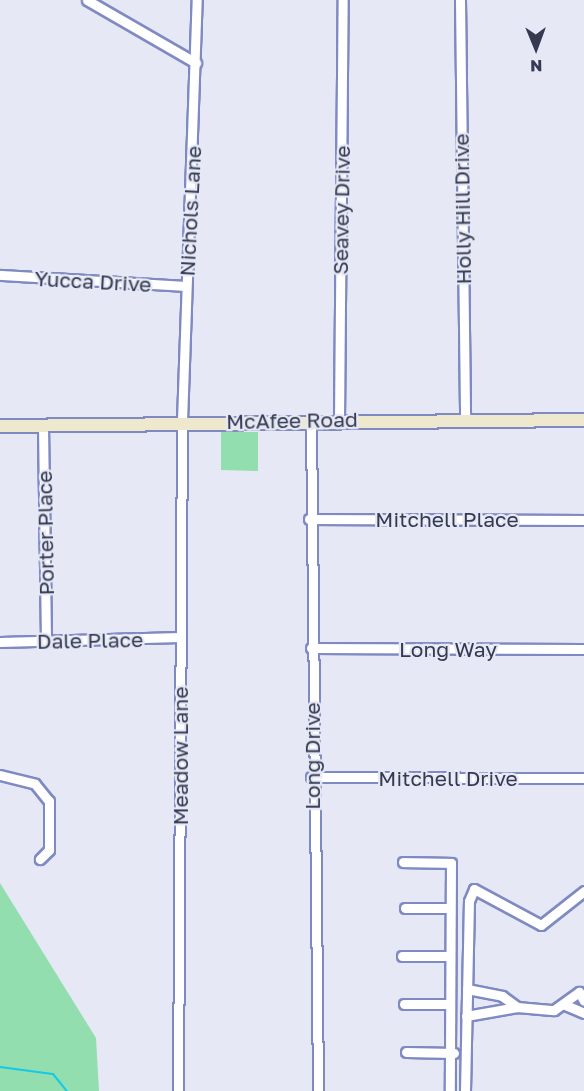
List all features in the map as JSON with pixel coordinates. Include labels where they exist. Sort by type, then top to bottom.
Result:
[{"type":"street","points":[[87,0],[196,63]]},
{"type":"street","name":"Nichols Lane","points":[[182,421],[198,0]]},
{"type":"street","name":"Seavey Drive","points":[[339,420],[343,0]]},
{"type":"street","name":"Holly Hill Drive","points":[[460,0],[465,419]]},
{"type":"street","name":"Yucca Drive","points":[[0,275],[186,286]]},
{"type":"street","name":"Long Drive","points":[[310,420],[311,777],[318,1091]]},
{"type":"street","name":"McAfee Road","points":[[0,426],[182,421],[584,420]]},
{"type":"street","name":"Meadow Lane","points":[[178,1091],[182,421]]},
{"type":"street","name":"Porter Place","points":[[43,426],[46,641]]},
{"type":"street","name":"Mitchell Place","points":[[309,519],[584,520]]},
{"type":"street","name":"Dale Place","points":[[0,642],[180,637]]},
{"type":"street","name":"Long Way","points":[[311,648],[584,649]]},
{"type":"street","points":[[0,775],[36,784],[49,801],[48,850],[40,860]]},
{"type":"street","name":"Mitchell Drive","points":[[311,777],[584,778]]},
{"type":"street","points":[[403,861],[451,863],[450,1089],[465,1089],[469,901],[474,890],[541,925],[584,891]]},
{"type":"street","points":[[405,908],[450,908]]},
{"type":"street","points":[[402,956],[450,957]]},
{"type":"street","points":[[467,989],[502,996],[517,1007]]},
{"type":"street","points":[[466,1016],[517,1007],[554,1010],[579,992],[584,1001]]},
{"type":"street","points":[[404,1004],[450,1004]]},
{"type":"street","points":[[563,1004],[584,1013]]},
{"type":"street","points":[[450,1026],[465,1026]]},
{"type":"street","points":[[406,1052],[465,1054]]},
{"type":"green space","points":[[221,432],[258,432],[258,471],[221,470]]},
{"type":"green space","points":[[0,883],[96,1038],[99,1091],[0,1091]]},
{"type":"waterway","points":[[0,1067],[53,1074],[67,1091]]}]
